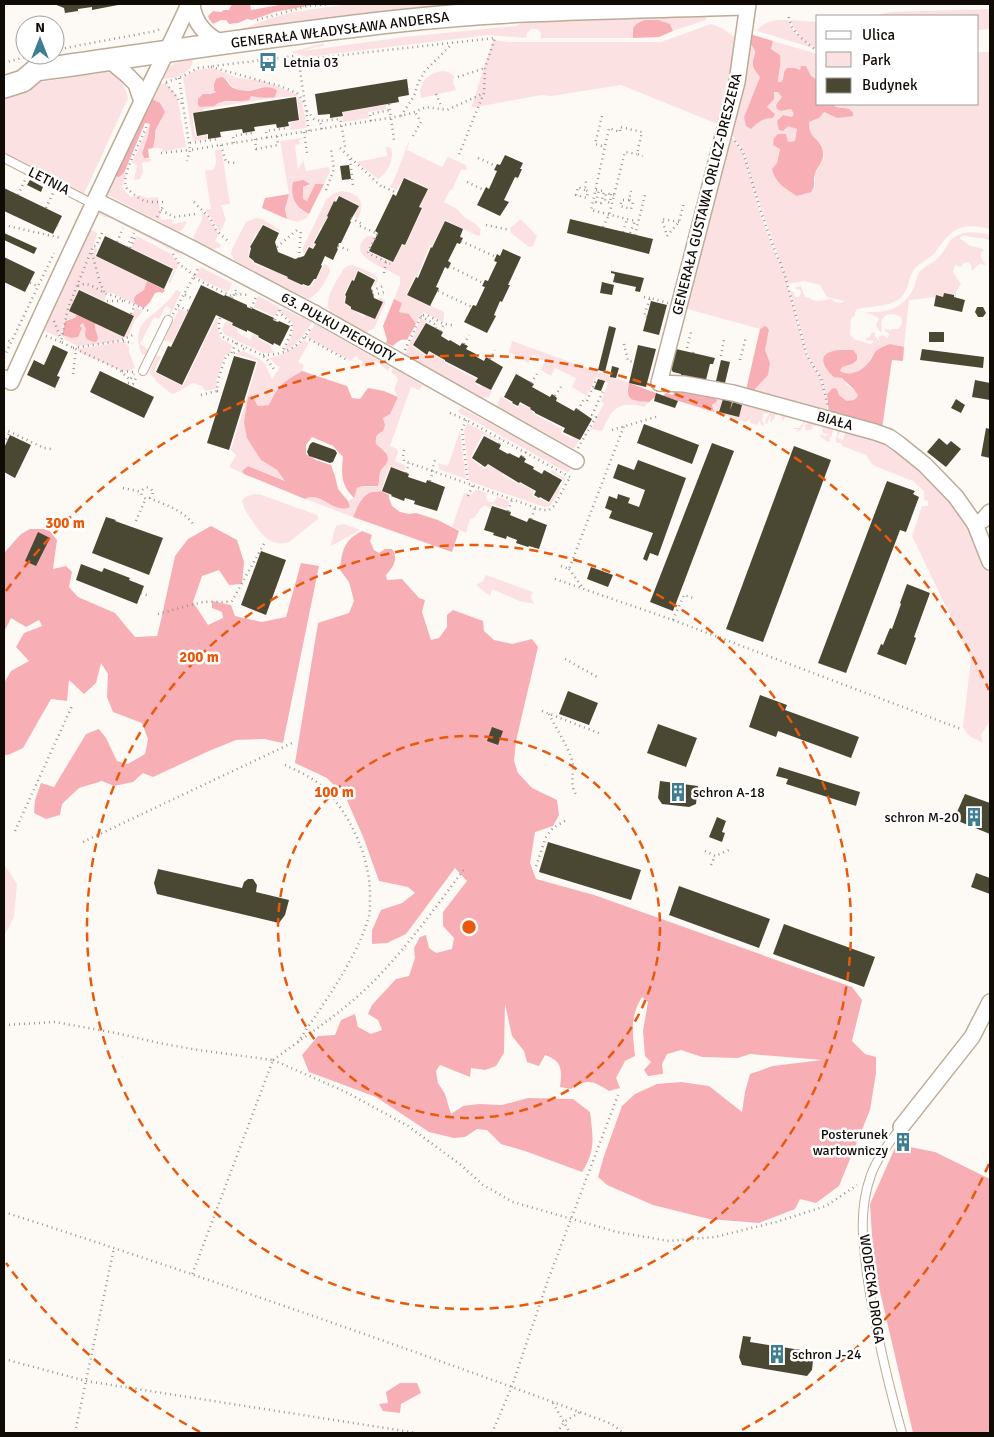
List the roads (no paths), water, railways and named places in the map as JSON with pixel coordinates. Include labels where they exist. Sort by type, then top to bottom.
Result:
[{"type":"main road","name":"GENERAŁA WŁADYSŁAWA ANDERSA","points":[[65,62],[109,60],[400,21],[481,14],[594,8],[743,4]]},
{"type":"main road","points":[[4,72],[28,65]]},
{"type":"main road","name":"GENERAŁA WŁADYSŁAWA ANDERSA","points":[[4,87],[23,81],[30,65]]},
{"type":"street","points":[[190,4],[201,27],[211,37],[224,44]]},
{"type":"street","points":[[8,380],[142,102],[160,80],[168,52],[190,4]]},
{"type":"street","name":"GENERAŁA GUSTAWA ORLICZ-DRESZERA","points":[[659,382],[737,82],[748,4]]},
{"type":"street","points":[[109,60],[136,84],[142,102]]},
{"type":"street","name":"63. PUŁKU PIECHOTY","points":[[94,202],[191,248],[316,314],[574,460]]},
{"type":"street","name":"BIAŁA","points":[[659,382],[724,391],[889,437],[925,465],[956,496],[975,524],[990,562]]},
{"type":"street","points":[[975,524],[983,520],[990,512]]},
{"type":"street","name":"WODECKA DROGA","points":[[902,1127],[972,1037],[990,1002]]},
{"type":"lane","name":"LETNIA","points":[[4,158],[94,202]]},
{"type":"lane","points":[[143,371],[168,320]]},
{"type":"lane","name":"WODECKA DROGA","points":[[902,1127],[877,1161],[871,1173],[862,1215],[863,1246],[872,1310],[902,1433]]},
{"type":"place","name":"Letnia 03","points":[[268,62]]},
{"type":"place","name":"schron A-18","points":[[678,792]]},
{"type":"place","name":"schron M-20","points":[[974,817]]},
{"type":"place","name":"Posterunek wartowniczy","points":[[903,1142]]},
{"type":"place","name":"schron J-24","points":[[777,1354]]}]
